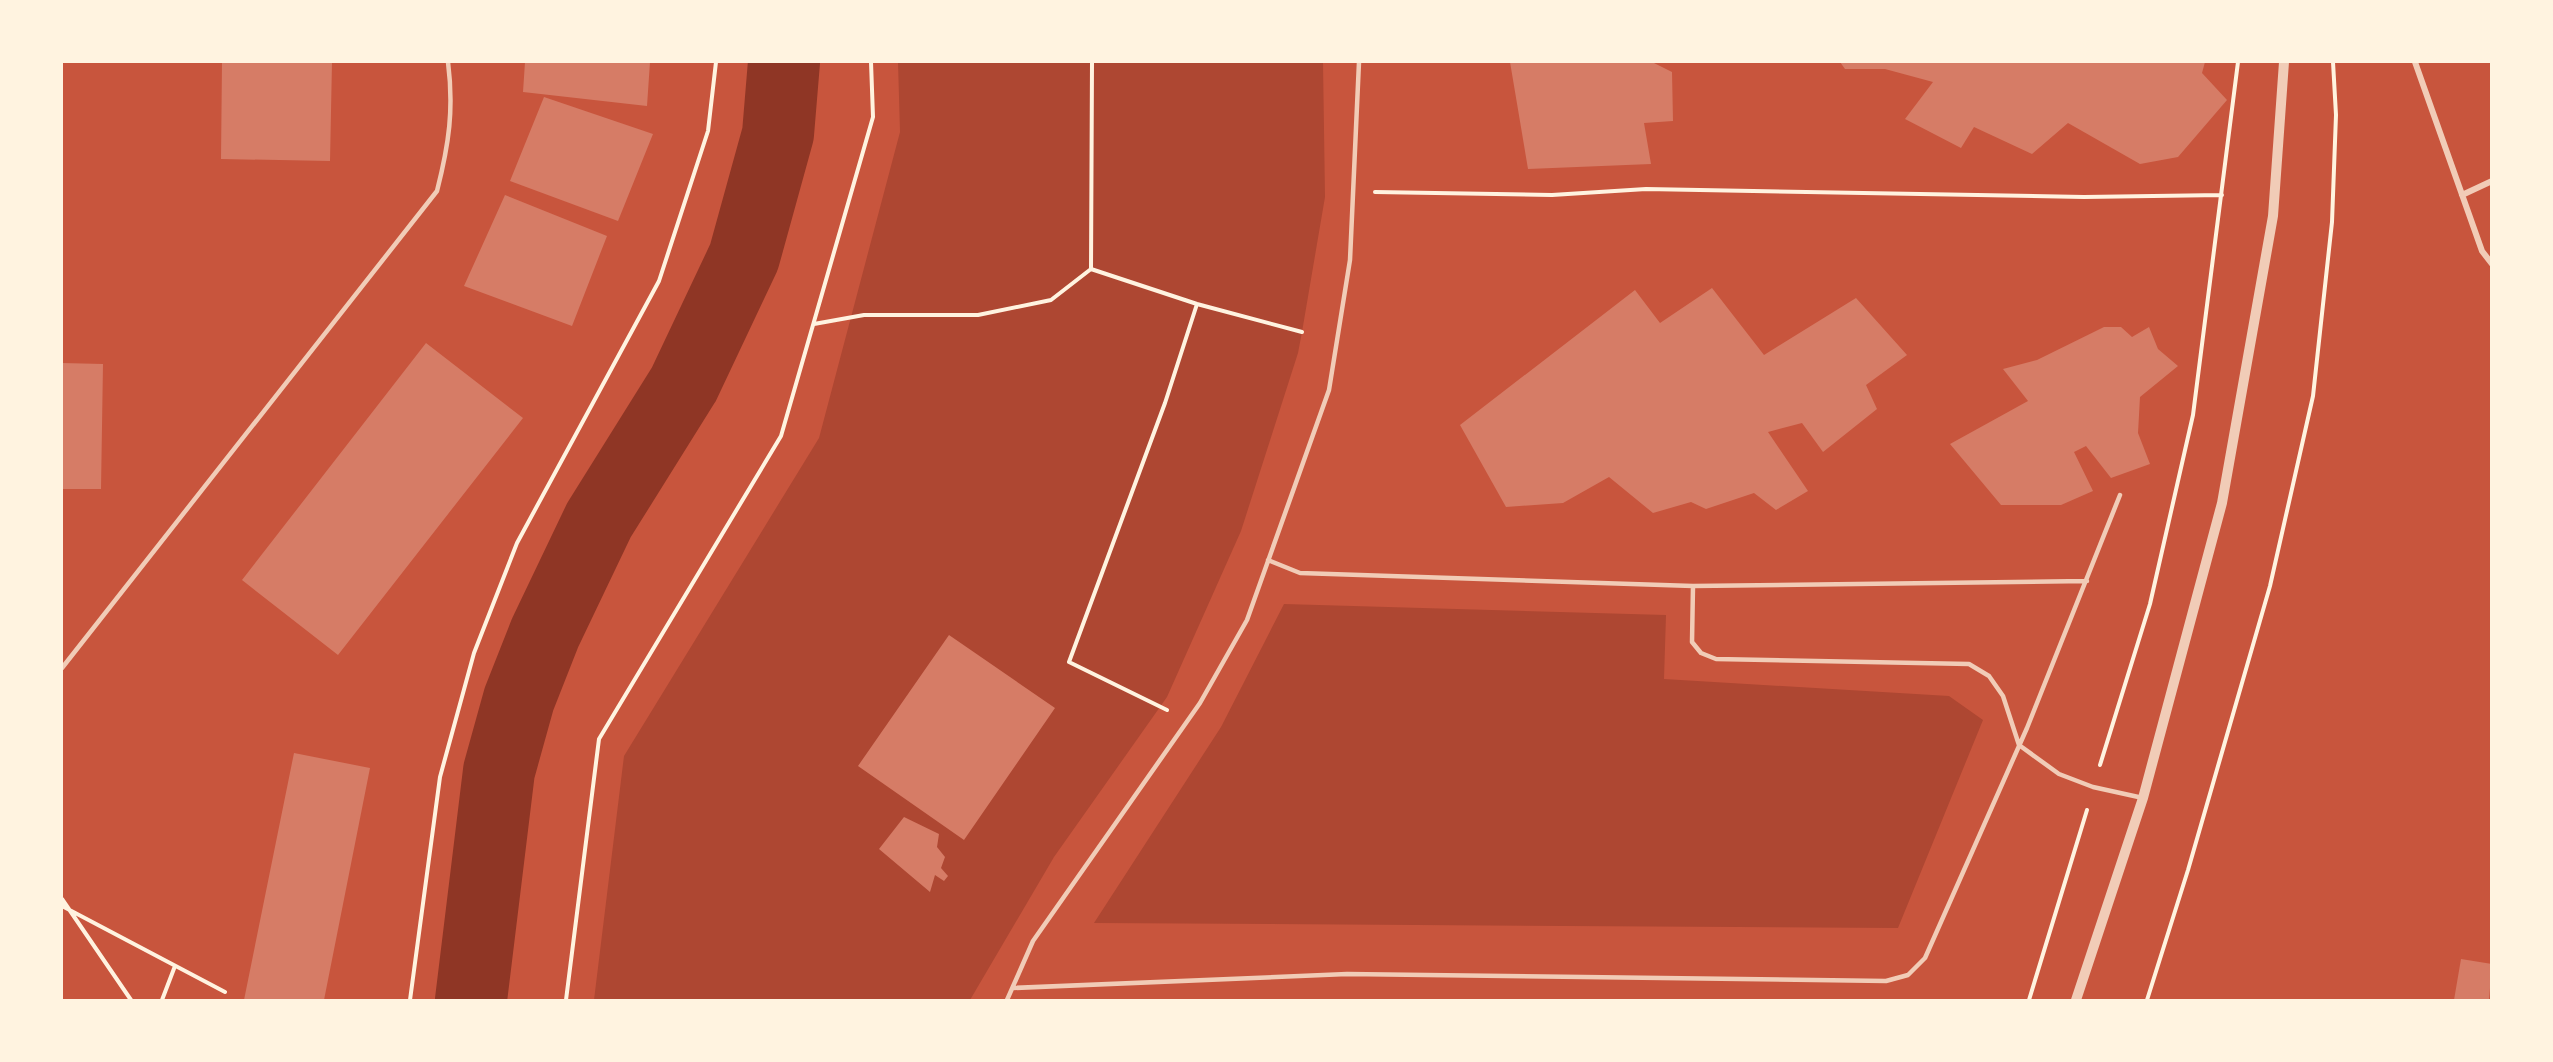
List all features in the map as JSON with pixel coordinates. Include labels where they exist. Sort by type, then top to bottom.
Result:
[{"type":"street","points":[[2076,1000],[2143,798],[2223,503],[2273,216],[2284,62]]},
{"type":"street","points":[[2415,62],[2482,251],[2492,264]]},
{"type":"street","points":[[2462,195],[2492,181]]},
{"type":"lane","points":[[62,668],[437,191],[449,143],[452,88],[448,62]]},
{"type":"lane","points":[[1007,1000],[1033,941],[1188,720],[1247,620],[1329,390],[1350,260],[1359,62]]},
{"type":"lane","points":[[1013,988],[1347,974],[1886,981],[1908,975],[1925,958],[2019,745],[2120,495]]},
{"type":"lane","points":[[1268,560],[1300,573],[1693,585],[2086,582]]},
{"type":"lane","points":[[1693,585],[1692,642],[1701,653],[1716,659],[1969,664],[1989,676],[2003,696],[2019,745],[2060,774],[2093,787],[2143,798]]},
{"type":"path","points":[[410,1000],[440,777],[474,653],[517,543],[659,282],[708,131],[716,62]]},
{"type":"path","points":[[566,1000],[599,739],[781,435],[873,117],[871,62]]},
{"type":"path","points":[[1091,269],[1092,62]]},
{"type":"path","points":[[2029,1000],[2150,604],[2193,415],[2223,195],[2238,62]]},
{"type":"path","points":[[2147,1000],[2188,870],[2270,586],[2313,396],[2332,222],[2336,115],[2332,62]]},
{"type":"path","points":[[1353,192],[1552,195],[1646,189],[2084,197],[2223,195]]},
{"type":"path","points":[[814,324],[864,315],[978,315],[1051,300],[1091,269]]},
{"type":"path","points":[[1091,269],[1197,304],[1302,332]]},
{"type":"path","points":[[1188,720],[1070,662],[1165,403],[1197,304]]},
{"type":"path","points":[[62,899],[64,906],[132,1000]]},
{"type":"path","points":[[64,906],[225,992]]},
{"type":"path","points":[[162,1000],[175,966]]},
{"type":"shaded area","points":[[898,62],[1323,62],[1325,197],[1302,332],[1298,353],[1241,531],[1167,697],[1054,857],[970,1000],[594,1000],[624,756],[819,438],[900,132]]},
{"type":"shaded area","points":[[1284,604],[1666,615],[1664,679],[1949,696],[1983,720],[1898,928],[1094,923],[1221,727]]},
{"type":"building","points":[[222,62],[332,62],[330,161],[221,159]]},
{"type":"building","points":[[525,62],[650,62],[647,106],[523,92]]},
{"type":"building","points":[[1510,62],[1652,62],[1672,72],[1673,121],[1644,123],[1651,164],[1528,169]]},
{"type":"building","points":[[1840,62],[2205,62],[2202,73],[2227,100],[2178,157],[2140,164],[2068,123],[2032,154],[1974,127],[1961,148],[1905,119],[1933,82],[1885,69],[1845,69]]},
{"type":"building","points":[[544,97],[653,134],[618,221],[510,181]]},
{"type":"building","points":[[505,195],[607,236],[572,326],[464,286]]},
{"type":"building","points":[[1712,288],[1764,355],[1856,298],[1907,355],[1866,385],[1877,409],[1823,452],[1802,423],[1768,432],[1808,491],[1776,510],[1754,493],[1706,509],[1691,502],[1653,513],[1609,477],[1563,503],[1506,507],[1460,425],[1635,290],[1660,323]]},
{"type":"building","points":[[2104,327],[2121,327],[2132,337],[2149,327],[2158,349],[2178,366],[2140,397],[2138,433],[2150,464],[2111,478],[2086,446],[2074,452],[2093,491],[2061,505],[2001,505],[1950,444],[2028,401],[2003,369],[2037,360]]},
{"type":"building","points":[[426,343],[523,418],[338,655],[242,580]]},
{"type":"building","points":[[62,363],[103,364],[101,489],[62,489]]},
{"type":"building","points":[[949,635],[1055,708],[964,840],[858,766]]},
{"type":"building","points":[[294,753],[370,768],[324,1000],[244,1000]]},
{"type":"building","points":[[904,817],[939,834],[937,847],[945,857],[941,868],[948,876],[944,881],[935,875],[930,892],[879,849]]},
{"type":"building","points":[[2461,959],[2492,964],[2489,1000],[2454,1000]]},
{"type":"waterway","points":[[471,1000],[499,771],[519,699],[545,633],[599,520],[684,384],[744,257],[778,134],[784,62]]}]
